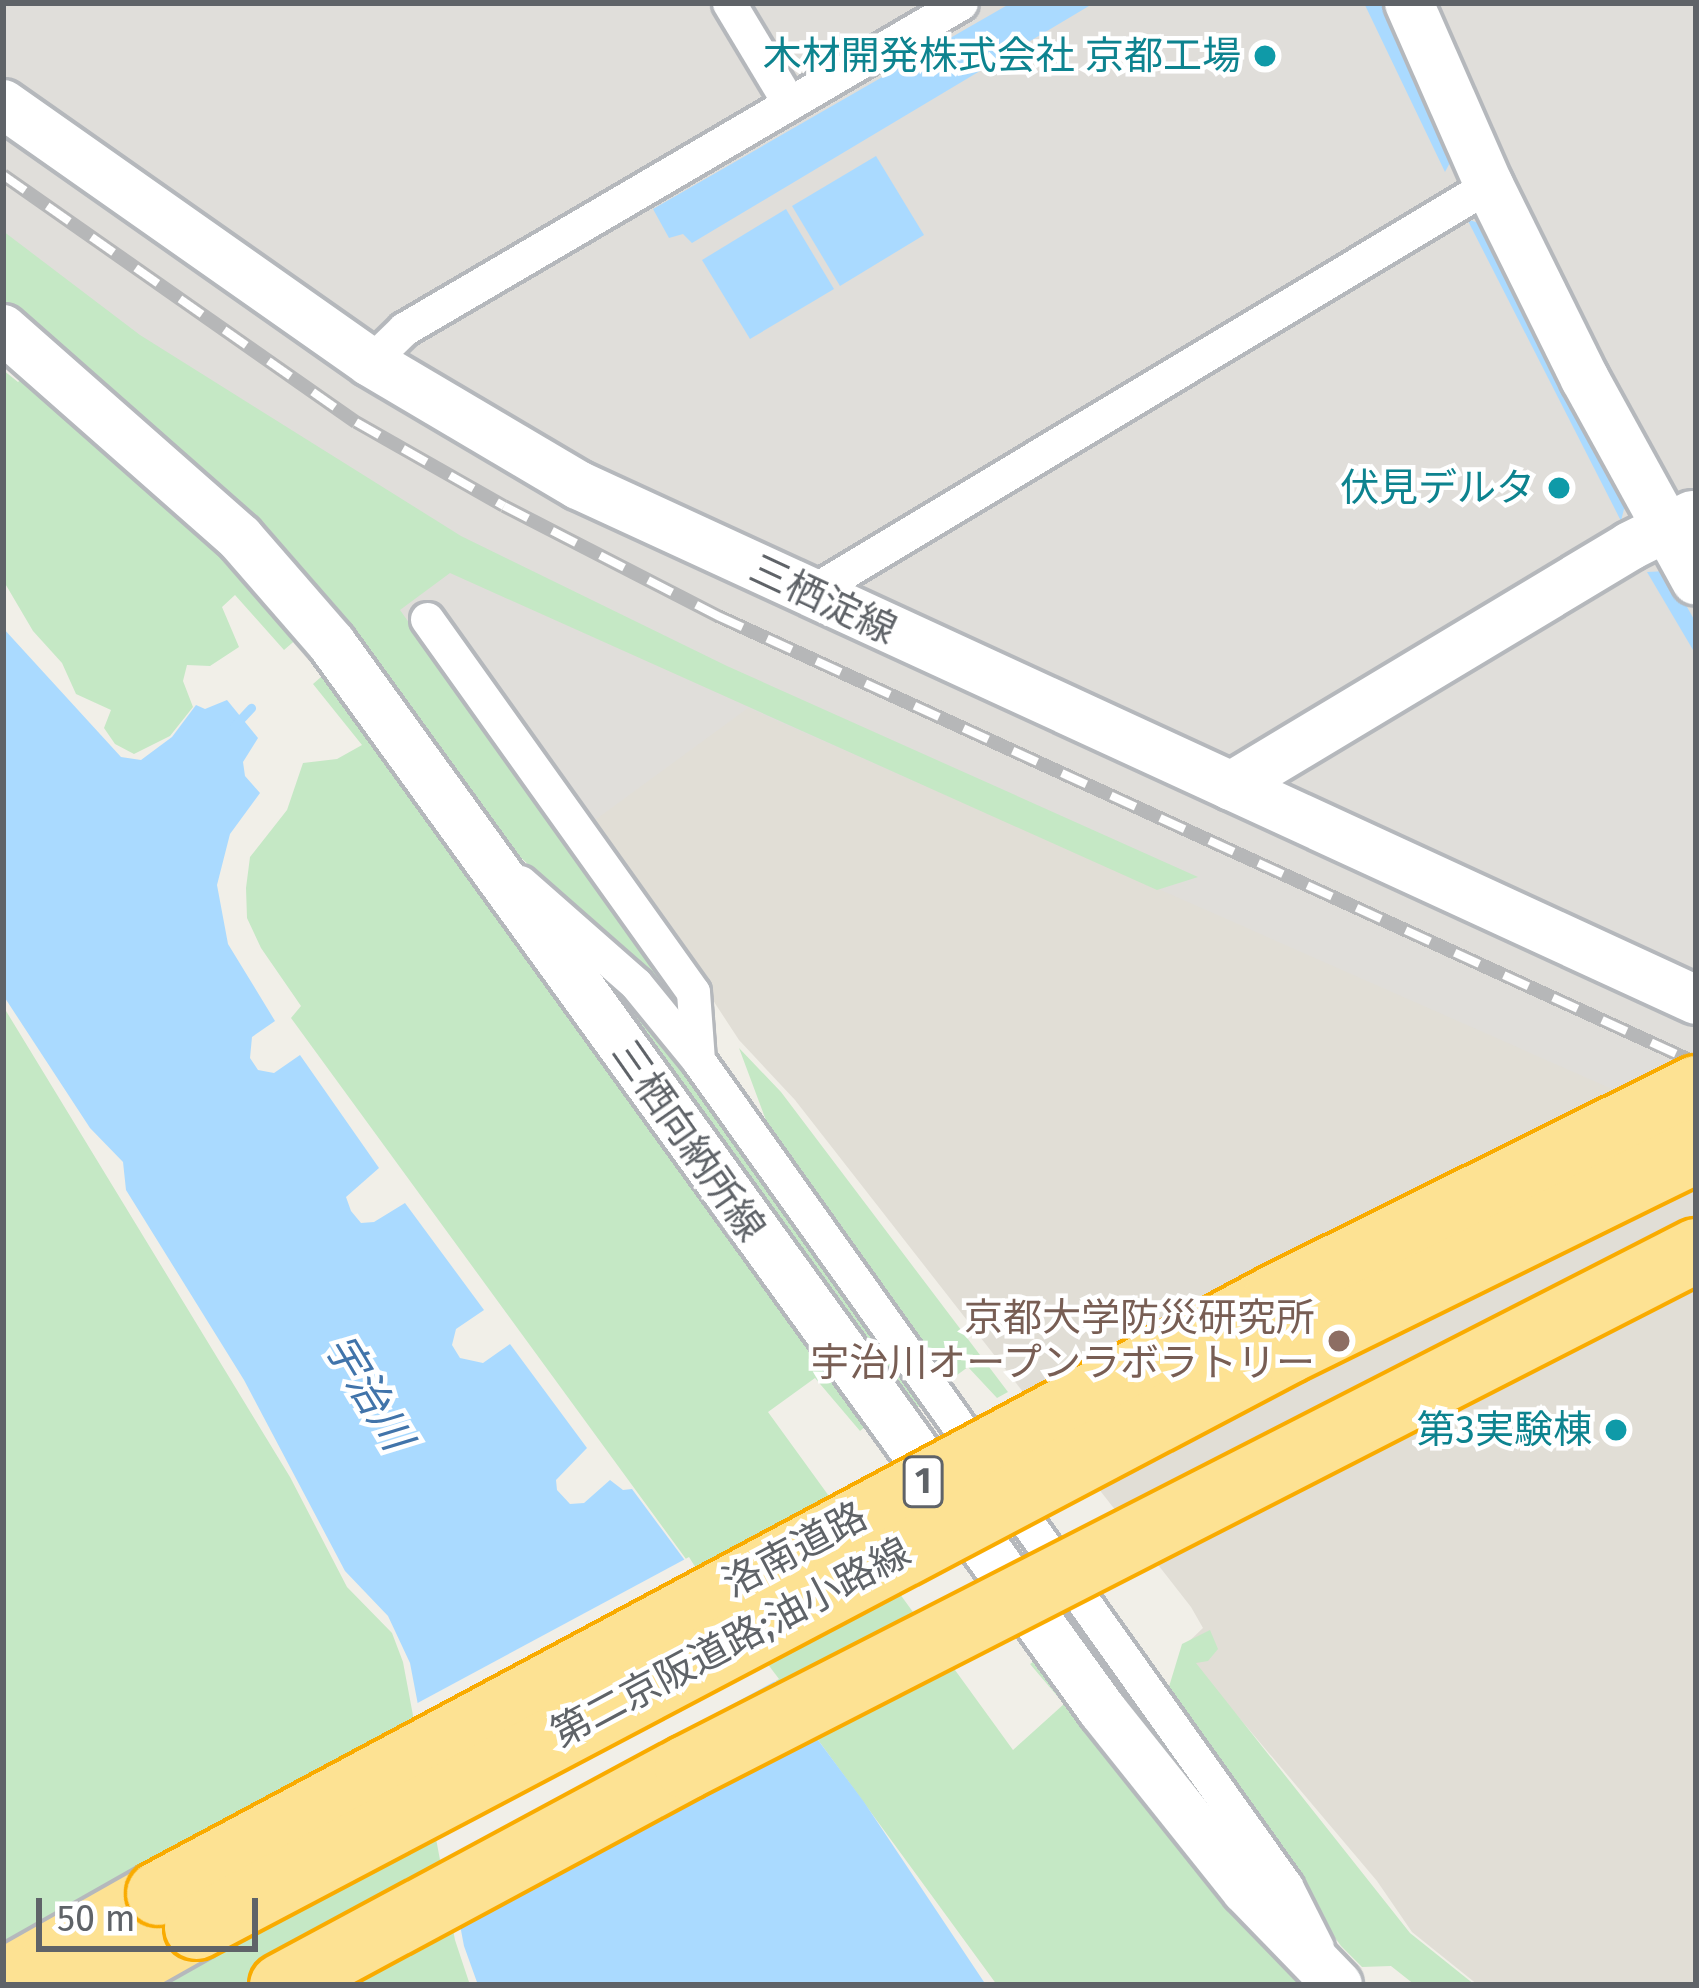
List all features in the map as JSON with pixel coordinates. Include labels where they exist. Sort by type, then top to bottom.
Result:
[{"type":"highway","name":"洛南道路","points":[[3,1981],[158,1893],[1233,1318],[1696,1087]]},
{"type":"highway","name":"第二京阪道路;油小路線","points":[[93,1985],[939,1532],[1288,1351],[1696,1150]]},
{"type":"highway","name":"第二京阪道路;油小路線","points":[[169,1985],[1308,1381],[1696,1185]]},
{"type":"highway","points":[[281,1985],[686,1767],[1696,1250]]},
{"type":"street","points":[[729,3],[789,103]]},
{"type":"street","points":[[370,362],[404,329],[961,3]]},
{"type":"street","points":[[1409,3],[1474,194],[1585,379],[1696,581]]},
{"type":"street","name":"三栖淀線","points":[[3,104],[370,362],[578,485],[1696,1000]]},
{"type":"street","points":[[808,594],[1474,194]]},
{"type":"street","name":"三栖向納所線","points":[[3,329],[240,538],[376,699],[770,1257],[1051,1633],[1103,1712],[1246,1889],[1336,1983]]},
{"type":"street","points":[[1231,787],[1664,528]]},
{"type":"street","points":[[427,619],[693,992],[698,1060]]},
{"type":"street","points":[[490,858],[636,984],[698,1060],[1286,1886],[1336,1983]]},
{"type":"shaded area","points":[[3,3],[1696,3],[1696,1938],[3,275]]},
{"type":"shaded area","name":"京都大学防災研究所 宇治川オープンラボラトリー","points":[[748,708],[1696,1126],[1696,1985],[1478,1985],[1412,1932],[1377,1881],[1181,1649],[1203,1628],[1191,1607],[795,1100],[739,1040],[595,820]]},
{"type":"green space","points":[[3,231],[140,335],[461,536],[727,666],[1198,877],[1157,890],[450,573],[400,610],[669,990],[666,994],[499,837],[205,477],[141,418],[114,412],[3,317]]},
{"type":"green space","points":[[34,368],[179,497],[299,637],[284,650],[235,595],[222,607],[239,647],[210,666],[187,665],[183,681],[193,707],[170,736],[134,754],[115,744],[104,728],[111,710],[76,694],[62,663],[33,631],[3,580],[3,370],[18,382]]},
{"type":"green space","points":[[329,670],[873,1420],[860,1431],[815,1378],[768,1412],[1013,1750],[1064,1704],[1030,1664],[1049,1651],[1327,1985],[997,1985],[291,1018],[301,1006],[261,948],[247,918],[246,888],[250,857],[287,810],[303,763],[337,759],[362,745],[313,684]]},
{"type":"green space","points":[[566,937],[673,1049],[925,1402],[905,1416]]},
{"type":"green space","points":[[3,1006],[290,1477],[347,1587],[392,1633],[403,1662],[455,1940],[470,1985],[3,1985]]},
{"type":"green space","points":[[739,1048],[781,1092],[1008,1392],[997,1398],[968,1367],[942,1386],[780,1158]]},
{"type":"green space","points":[[1086,1619],[1263,1873],[1069,1631]]},
{"type":"green space","points":[[1210,1630],[1218,1649],[1208,1661],[1196,1663],[1410,1933],[1475,1985],[1415,1985],[1391,1966],[1362,1967],[1341,1946],[1172,1706],[1168,1690],[1182,1644]]},
{"type":"water","points":[[1011,3],[1094,3],[692,243],[683,234],[669,238],[653,209]]},
{"type":"water","points":[[1364,3],[1385,3],[1455,153],[1445,172]]},
{"type":"water","points":[[876,156],[924,235],[840,286],[792,206]]},
{"type":"water","points":[[786,209],[834,289],[750,339],[702,260]]},
{"type":"water","points":[[1467,219],[1487,226],[1627,497],[1621,521]]},
{"type":"water","points":[[1667,571],[1696,623],[1696,655],[1647,572]]},
{"type":"water","name":"宇治川","points":[[3,628],[121,757],[141,760],[172,737],[196,705],[205,709],[227,700],[258,738],[243,762],[245,776],[260,793],[230,834],[217,885],[228,944],[275,1021],[252,1037],[250,1058],[258,1070],[274,1073],[300,1055],[379,1168],[346,1197],[351,1211],[361,1223],[374,1222],[405,1203],[484,1310],[456,1329],[452,1345],[460,1358],[483,1363],[510,1344],[587,1448],[556,1480],[557,1490],[570,1504],[584,1503],[610,1480],[623,1490],[632,1489],[864,1802],[986,1985],[478,1985],[464,1946],[410,1663],[388,1616],[345,1571],[244,1380],[126,1190],[123,1162],[90,1128],[3,995]]},
{"type":"pier","points":[[689,1557],[699,1573],[425,1773],[412,1706]]},
{"type":"pier","points":[[730,1614],[779,1679],[442,1862],[425,1777]]},
{"type":"waterway","points":[[234,726],[251,708]]},
{"type":"railway","points":[[3,175],[356,422],[504,506],[718,616],[1696,1063]]},
{"type":"place","name":"木材開発株式会社 京都工場","points":[[1265,56]]},
{"type":"place","name":"伏見デルタ","points":[[1559,488]]},
{"type":"place","name":"京都大学防災研究所 宇治川オープンラボラトリー","points":[[1339,1341]]},
{"type":"place","name":"第3実験棟","points":[[1616,1430]]}]
